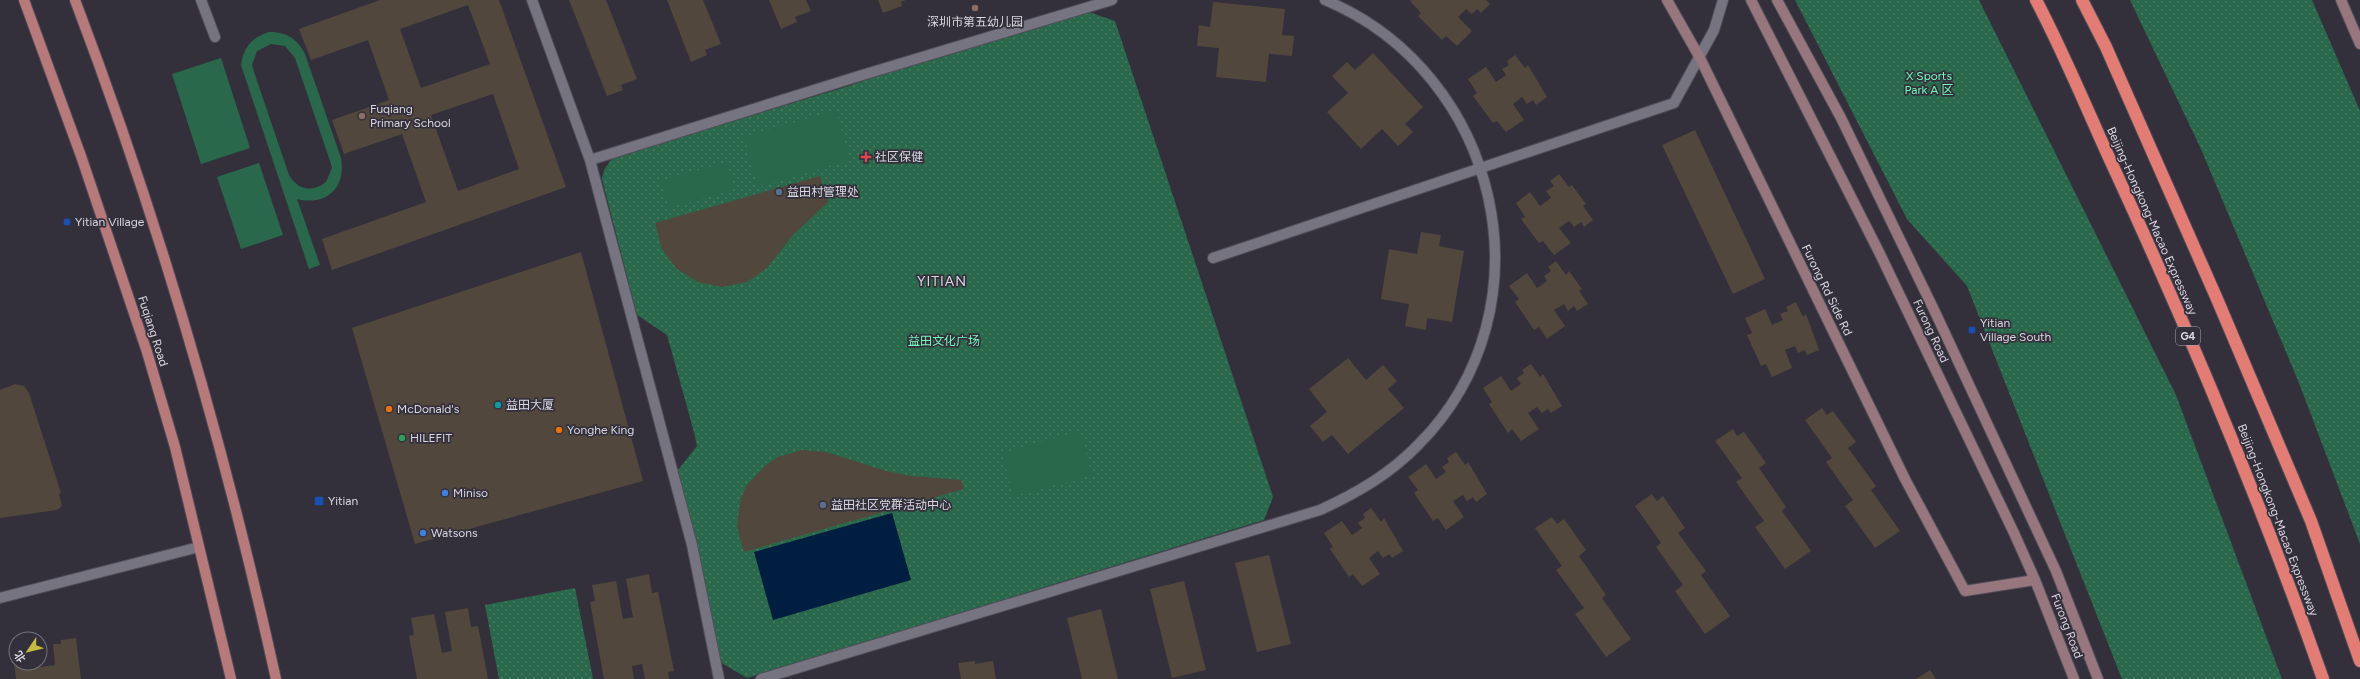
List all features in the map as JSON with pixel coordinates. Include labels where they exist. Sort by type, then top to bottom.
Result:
[{"type":"highway","name":"Beijing-Hongkong-Macao Expressway","points":[[2036,0],[2150,245],[2236,448],[2289,582],[2322,679]]},
{"type":"highway","points":[[2082,0],[2106,47],[2217,299],[2311,521],[2360,661]]},
{"type":"main road","name":"Fuqiang Road","points":[[24,0],[81,156],[147,352],[175,447],[232,679]]},
{"type":"main road","points":[[75,0],[140,182],[184,317],[252,573],[276,679]]},
{"type":"main road","name":"Furong Rd Side Rd","points":[[1667,0],[1700,58],[1904,479],[1965,591],[2035,580]]},
{"type":"main road","name":"Furong Road","points":[[1751,0],[1879,252],[2035,580],[2074,679]]},
{"type":"main road","name":"Furong Road","points":[[1777,0],[1841,118],[1936,314],[2056,571],[2098,679]]},
{"type":"main road","points":[[2341,0],[2360,44]]},
{"type":"street","points":[[201,0],[215,37]]},
{"type":"street","points":[[532,0],[590,160],[692,545],[719,679]]},
{"type":"street","points":[[590,160],[859,76],[1112,0]]},
{"type":"street","points":[[761,679],[1292,519],[1341,501],[1373,482],[1419,445],[1455,398],[1468,374],[1483,336],[1491,302],[1495,268],[1495,241],[1490,201],[1481,168],[1459,117],[1426,72],[1386,34],[1363,19],[1325,0]]},
{"type":"street","points":[[1213,258],[1674,103],[1714,30],[1722,0]]},
{"type":"street","points":[[0,598],[199,547]]},
{"type":"green space","name":"X Sports Park A 区","points":[[1795,0],[1979,0],[2176,395],[2282,679],[2122,679],[1967,286],[1907,219]]},
{"type":"green space","points":[[2130,0],[2312,0],[2360,111],[2360,544],[2299,383],[2201,149]]},
{"type":"green space","name":"益田文化广场","points":[[1086,11],[1115,21],[1273,497],[1264,520],[747,678],[720,662],[678,470],[697,446],[694,432],[667,335],[637,315],[602,179],[604,170],[613,157],[849,86],[869,78]]},
{"type":"green space","points":[[269,32],[281,33],[295,40],[302,48],[341,158],[342,169],[340,178],[337,186],[332,192],[317,200],[297,199],[320,265],[309,269],[241,65],[246,48],[253,40]],"holes":[[[271,44],[285,46],[295,58],[332,168],[326,182],[316,188],[311,189],[301,187],[289,175],[252,65],[257,51]]]},
{"type":"green space","points":[[221,58],[250,148],[201,164],[172,74]]},
{"type":"green space","points":[[836,110],[850,160],[758,187],[744,137]]},
{"type":"green space","points":[[726,162],[734,189],[669,208],[661,181]]},
{"type":"green space","points":[[259,163],[283,235],[241,249],[217,177]]},
{"type":"green space","points":[[1080,431],[1092,475],[1014,496],[1002,453]]},
{"type":"green space","points":[[575,588],[593,679],[499,679],[485,605]]},
{"type":"water","points":[[892,513],[911,580],[773,620],[754,552]]},
{"type":"building","points":[[380,0],[499,0],[566,187],[332,270],[322,239],[426,202],[402,134],[344,154],[332,120],[389,100],[368,40],[311,60],[299,29]],"holes":[[[468,5],[490,64],[421,88],[400,29]],[[493,94],[519,169],[458,191],[431,115]]]},
{"type":"building","points":[[569,0],[606,0],[637,79],[621,85],[623,90],[607,96]]},
{"type":"building","points":[[667,0],[703,0],[721,44],[705,50],[707,55],[691,62]]},
{"type":"building","points":[[769,0],[806,0],[811,11],[795,17],[797,22],[781,29]]},
{"type":"building","points":[[878,0],[906,0],[901,2],[902,6],[883,13]]},
{"type":"building","points":[[1486,0],[1490,4],[1481,13],[1477,9],[1472,14],[1466,9],[1458,17],[1472,31],[1457,46],[1446,36],[1442,40],[1418,16],[1421,13],[1410,1]]},
{"type":"building","points":[[1213,2],[1285,9],[1282,35],[1294,36],[1292,56],[1269,54],[1266,82],[1216,77],[1219,48],[1197,46],[1199,25],[1210,27]]},
{"type":"building","points":[[1373,53],[1423,107],[1405,124],[1413,132],[1398,146],[1382,129],[1361,149],[1327,112],[1348,93],[1332,76],[1347,62],[1355,70]]},
{"type":"building","points":[[1515,55],[1525,68],[1528,65],[1547,97],[1536,105],[1533,100],[1527,104],[1522,97],[1513,104],[1524,120],[1506,132],[1497,121],[1493,123],[1473,96],[1477,93],[1468,79],[1486,67],[1496,82],[1506,75],[1502,69],[1509,65],[1507,61]]},
{"type":"building","points":[[1695,130],[1765,279],[1733,294],[1662,145]]},
{"type":"building","points":[[1559,174],[1569,187],[1572,185],[1586,204],[1583,206],[1593,220],[1584,227],[1581,222],[1574,227],[1569,221],[1559,228],[1571,243],[1554,255],[1543,241],[1539,243],[1521,219],[1525,217],[1516,203],[1530,192],[1540,206],[1551,198],[1546,191],[1554,186],[1550,181]]},
{"type":"building","points":[[820,176],[828,202],[792,236],[767,268],[747,282],[722,287],[698,282],[677,269],[662,249],[655,223]]},
{"type":"building","points":[[1421,232],[1441,235],[1439,246],[1464,251],[1452,322],[1427,318],[1426,330],[1405,326],[1409,304],[1381,299],[1389,249],[1417,254]]},
{"type":"building","name":"益田大厦","points":[[581,252],[643,481],[415,544],[352,328]]},
{"type":"building","points":[[1556,261],[1566,275],[1569,271],[1582,289],[1579,291],[1588,304],[1577,311],[1574,306],[1568,311],[1564,304],[1554,310],[1565,326],[1547,339],[1539,327],[1534,330],[1515,302],[1519,299],[1509,286],[1527,273],[1537,288],[1547,281],[1544,276],[1551,271],[1548,267]]},
{"type":"building","points":[[1796,302],[1803,317],[1806,314],[1819,350],[1807,355],[1805,350],[1798,353],[1795,346],[1785,350],[1792,368],[1772,377],[1766,364],[1761,366],[1747,335],[1752,333],[1745,318],[1765,309],[1772,325],[1783,320],[1780,314],[1788,311],[1786,307]]},
{"type":"building","points":[[1348,358],[1366,380],[1383,365],[1397,381],[1388,389],[1404,408],[1348,454],[1332,435],[1323,442],[1310,426],[1327,412],[1309,389]]},
{"type":"building","points":[[1531,364],[1540,377],[1543,374],[1562,406],[1551,413],[1548,409],[1542,413],[1537,407],[1528,413],[1539,429],[1521,441],[1512,429],[1508,433],[1489,404],[1492,402],[1483,388],[1501,376],[1511,391],[1521,384],[1517,378],[1524,373],[1522,370]]},
{"type":"building","points":[[15,384],[24,386],[29,393],[61,493],[59,494],[62,506],[57,510],[0,518],[0,390]]},
{"type":"building","points":[[1822,408],[1827,415],[1833,411],[1856,442],[1848,448],[1876,486],[1871,490],[1900,531],[1875,548],[1845,506],[1853,500],[1826,462],[1832,458],[1805,420]]},
{"type":"building","points":[[1733,429],[1737,436],[1744,432],[1766,463],[1759,468],[1786,507],[1782,511],[1811,551],[1785,569],[1755,527],[1764,521],[1736,482],[1742,478],[1715,441]]},
{"type":"building","name":"益田社区党群活动中心","points":[[802,450],[826,452],[886,471],[911,476],[961,480],[964,489],[744,552],[737,526],[741,498],[747,485],[766,465],[778,457]]},
{"type":"building","points":[[1456,452],[1465,465],[1468,462],[1487,494],[1476,502],[1473,497],[1467,501],[1463,495],[1453,501],[1464,517],[1446,530],[1438,518],[1433,521],[1414,493],[1418,490],[1408,477],[1426,464],[1436,479],[1446,472],[1442,467],[1449,462],[1447,458]]},
{"type":"building","points":[[1652,494],[1657,501],[1663,496],[1685,528],[1678,533],[1706,571],[1701,575],[1730,616],[1705,634],[1675,591],[1683,585],[1656,547],[1661,543],[1635,506]]},
{"type":"building","points":[[1371,508],[1381,522],[1384,518],[1403,551],[1392,558],[1389,554],[1383,558],[1378,551],[1369,558],[1380,574],[1362,586],[1353,574],[1349,577],[1330,549],[1333,547],[1324,533],[1342,521],[1352,535],[1362,528],[1358,523],[1365,518],[1363,514]]},
{"type":"building","points":[[1552,517],[1557,524],[1564,519],[1586,550],[1579,556],[1606,595],[1602,598],[1631,639],[1606,657],[1575,614],[1584,608],[1556,570],[1562,566],[1535,528]]},
{"type":"building","points":[[1269,555],[1291,644],[1257,652],[1235,563]]},
{"type":"building","points":[[649,574],[652,593],[658,592],[674,671],[668,672],[669,679],[645,679],[642,664],[632,666],[634,679],[604,679],[590,602],[595,601],[592,585],[616,581],[623,619],[633,617],[626,579]]},
{"type":"building","points":[[1184,581],[1206,670],[1172,678],[1150,589]]},
{"type":"building","points":[[468,608],[471,627],[478,626],[488,679],[417,679],[409,636],[414,635],[411,618],[434,614],[442,653],[452,651],[445,612]]},
{"type":"building","points":[[1101,609],[1118,679],[1082,679],[1067,618]]},
{"type":"building","points":[[76,638],[81,679],[16,679],[15,671],[48,671],[48,666],[55,665],[53,644],[61,644],[61,640]]},
{"type":"building","points":[[975,661],[975,664],[993,661],[996,679],[961,679],[958,663]]},
{"type":"building","points":[[1930,670],[1936,679],[1916,679]]},
{"type":"place","name":"深圳市第五幼儿园","points":[[975,8]]},
{"type":"place","name":"Fuqiang Primary School","points":[[362,116]]},
{"type":"place","name":"社区保健","points":[[866,157]]},
{"type":"place","name":"益田村管理处","points":[[779,192]]},
{"type":"place","name":"Yitian Village","points":[[67,222]]},
{"type":"place","name":"Yitian Village South","points":[[1972,330]]},
{"type":"place","name":"益田大厦","points":[[498,405]]},
{"type":"place","name":"McDonald's","points":[[389,409]]},
{"type":"place","name":"Yonghe King","points":[[559,430]]},
{"type":"place","name":"HILEFIT","points":[[402,438]]},
{"type":"place","name":"Miniso","points":[[445,493]]},
{"type":"place","name":"Yitian","points":[[319,501]]},
{"type":"place","name":"益田社区党群活动中心","points":[[823,505]]},
{"type":"place","name":"Watsons","points":[[423,533]]},
{"type":"district","name":"YITIAN","points":[[942,281]]}]
